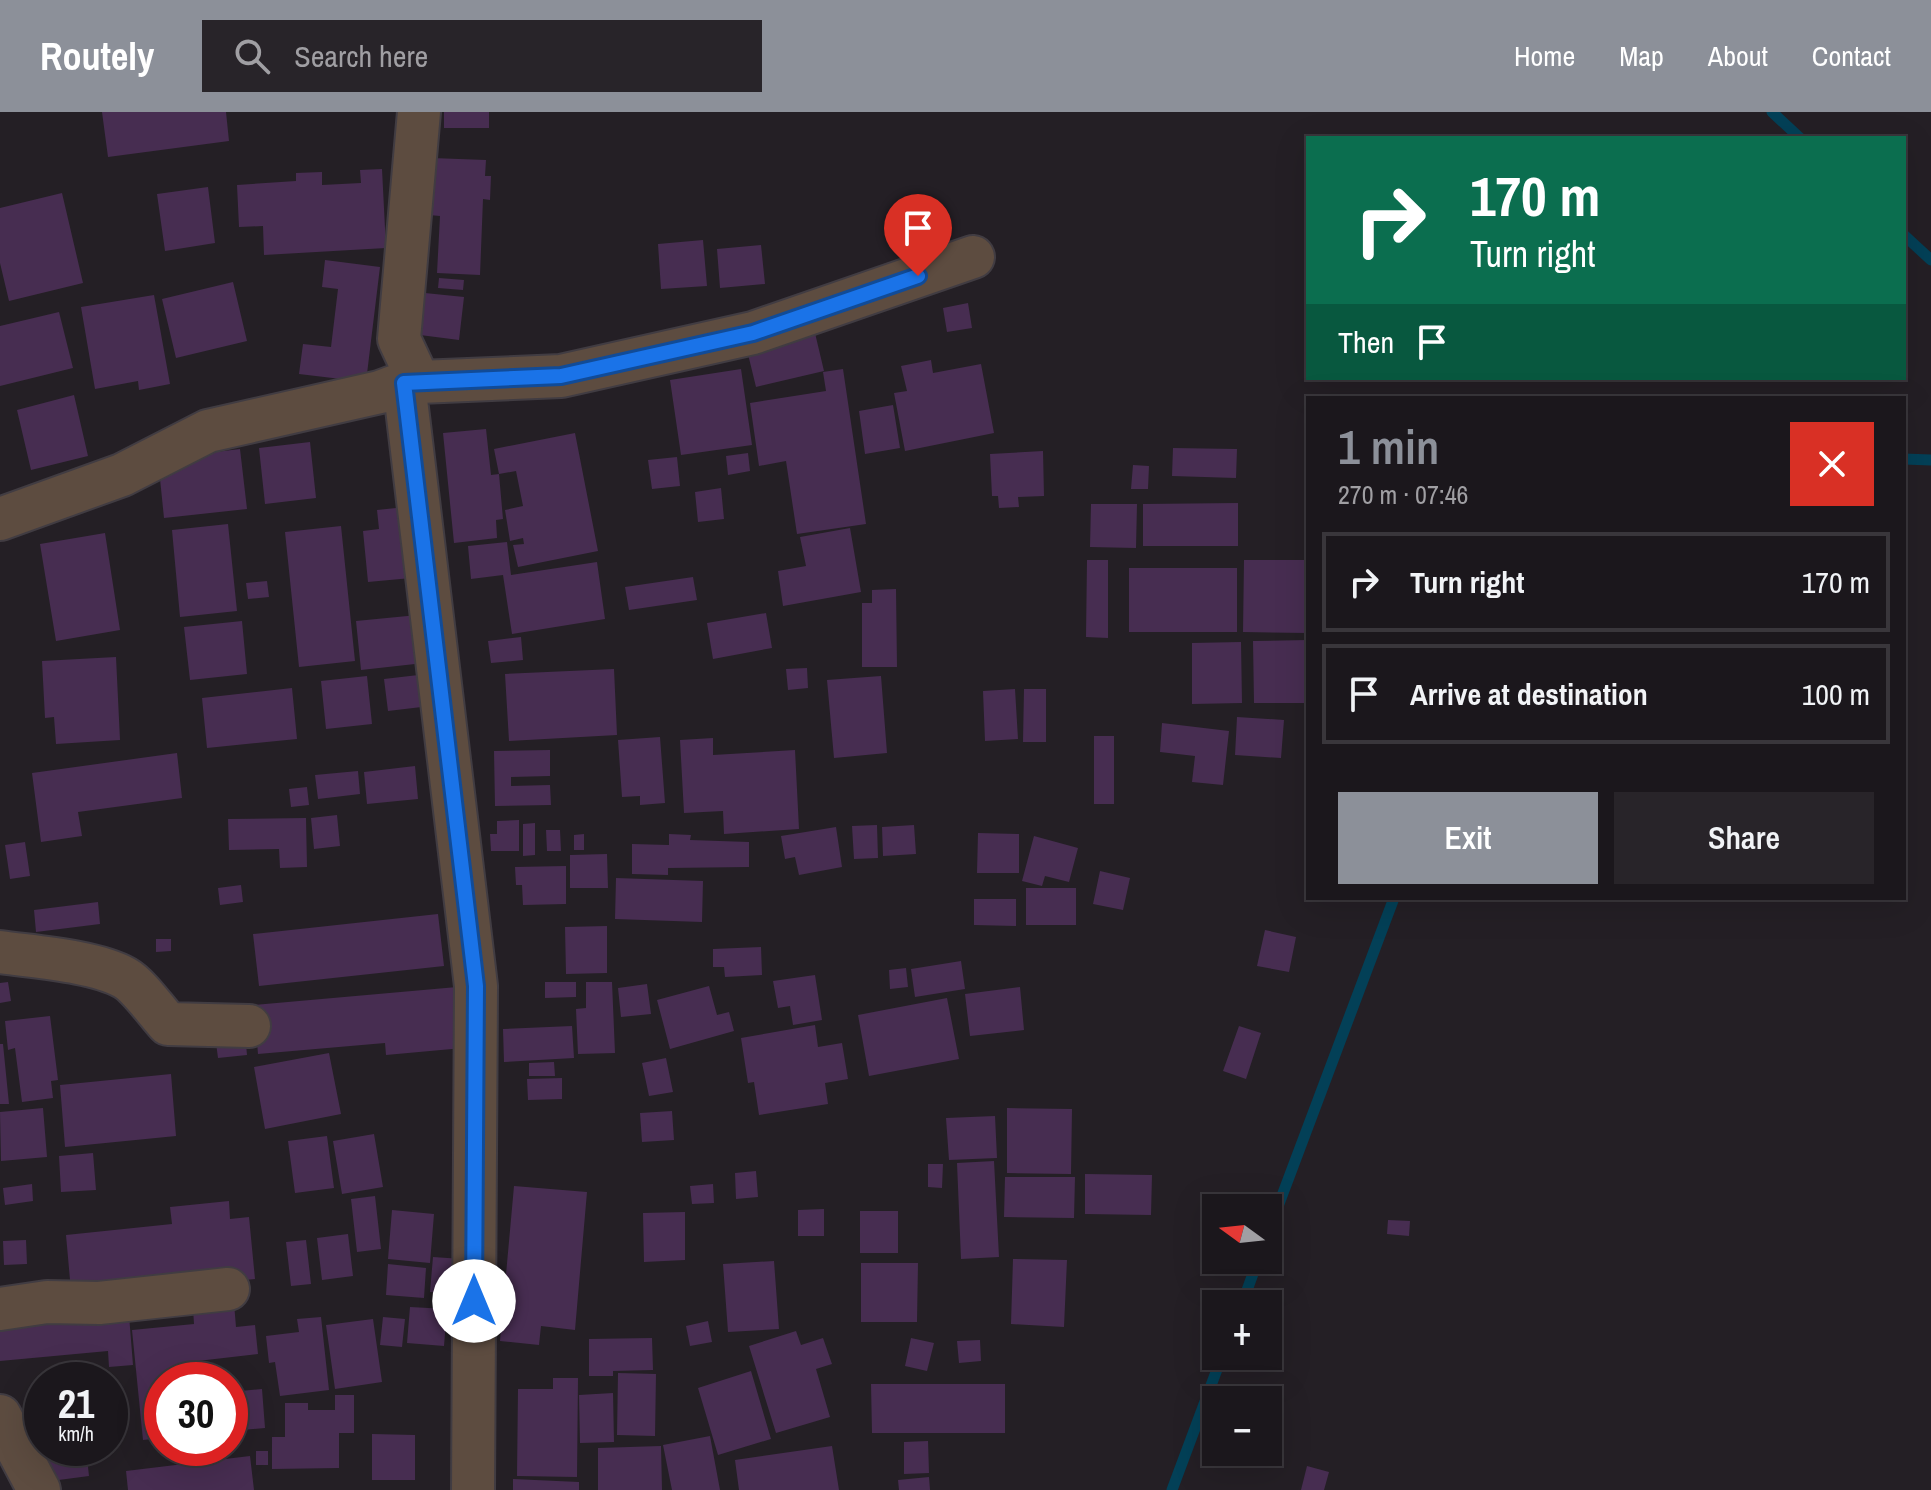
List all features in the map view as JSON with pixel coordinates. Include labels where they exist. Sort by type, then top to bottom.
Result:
[{"type":"street","points":[[419,112],[399,339],[412,383],[476,986],[473,1490]]},
{"type":"street","points":[[0,519],[122,475],[208,431],[412,383],[561,376],[753,333],[973,257]]},
{"type":"street","points":[[0,952],[82,965],[127,979],[168,1024],[249,1026]]},
{"type":"street","points":[[0,1309],[47,1302],[99,1303],[228,1289]]},
{"type":"street","points":[[0,1416],[39,1490]]},
{"type":"building","points":[[102,112],[226,112],[229,141],[108,157]]},
{"type":"building","points":[[444,112],[489,112],[489,128],[444,128]]},
{"type":"building","points":[[432,158],[486,160],[485,176],[491,176],[490,200],[483,199],[480,275],[437,273],[440,216],[429,215]]},
{"type":"building","points":[[382,169],[386,248],[264,255],[263,226],[239,227],[237,185],[296,181],[296,173],[322,172],[322,185],[361,183],[360,170]]},
{"type":"building","points":[[208,187],[215,243],[165,251],[157,194]]},
{"type":"building","points":[[62,193],[83,283],[9,301],[0,263],[0,208]]},
{"type":"building","points":[[703,240],[707,286],[661,289],[658,244]]},
{"type":"building","points":[[761,245],[765,284],[720,288],[717,249]]},
{"type":"building","points":[[325,260],[380,267],[366,382],[299,374],[303,344],[331,347],[338,289],[322,287]]},
{"type":"building","points":[[439,278],[464,280],[463,290],[438,288]]},
{"type":"building","points":[[233,282],[247,341],[176,358],[162,299]]},
{"type":"building","points":[[425,293],[464,297],[459,340],[420,335]]},
{"type":"building","points":[[154,295],[170,384],[139,390],[138,381],[95,389],[81,307]]},
{"type":"building","points":[[968,303],[972,328],[947,332],[943,308]]},
{"type":"building","points":[[59,312],[73,368],[0,386],[0,326]]},
{"type":"building","points":[[815,333],[824,371],[756,387],[747,350]]},
{"type":"building","points":[[931,360],[933,373],[981,364],[994,433],[905,451],[894,393],[907,391],[901,366]]},
{"type":"building","points":[[741,369],[752,445],[681,455],[670,380]]},
{"type":"building","points":[[843,369],[866,524],[797,534],[786,461],[759,466],[750,403],[826,391],[823,372]]},
{"type":"building","points":[[74,395],[88,456],[31,470],[17,410]]},
{"type":"building","points":[[893,405],[900,448],[865,454],[859,411]]},
{"type":"building","points":[[486,429],[491,475],[499,474],[503,519],[496,520],[497,538],[454,543],[443,433]]},
{"type":"building","points":[[575,433],[598,551],[518,567],[513,545],[524,544],[523,538],[510,541],[505,510],[523,506],[516,471],[499,474],[494,449]]},
{"type":"building","points":[[310,442],[316,498],[265,504],[259,448]]},
{"type":"building","points":[[1173,448],[1237,449],[1236,478],[1172,476]]},
{"type":"building","points":[[240,449],[247,509],[164,518],[158,459]]},
{"type":"building","points":[[1043,451],[1044,496],[1018,497],[1019,507],[999,508],[998,496],[992,496],[990,454]]},
{"type":"building","points":[[748,453],[750,471],[728,475],[726,456]]},
{"type":"building","points":[[677,457],[680,486],[652,489],[648,460]]},
{"type":"building","points":[[1133,465],[1149,466],[1148,489],[1131,489]]},
{"type":"building","points":[[721,488],[724,519],[698,522],[695,492]]},
{"type":"building","points":[[1238,503],[1238,546],[1143,546],[1143,504]]},
{"type":"building","points":[[1091,504],[1137,504],[1136,548],[1090,547]]},
{"type":"building","points":[[415,506],[422,577],[368,582],[363,531],[379,529],[377,510]]},
{"type":"building","points":[[228,524],[237,611],[180,617],[172,530]]},
{"type":"building","points":[[341,526],[355,661],[299,667],[285,532]]},
{"type":"building","points":[[850,528],[861,592],[783,606],[778,571],[806,566],[800,537]]},
{"type":"building","points":[[105,533],[120,630],[56,641],[40,544]]},
{"type":"building","points":[[507,542],[511,575],[597,562],[605,619],[512,634],[503,575],[471,579],[468,546]]},
{"type":"building","points":[[1087,560],[1108,560],[1108,638],[1086,637]]},
{"type":"building","points":[[1244,560],[1306,560],[1306,633],[1243,632]]},
{"type":"building","points":[[1129,568],[1237,568],[1237,632],[1129,632]]},
{"type":"building","points":[[693,577],[697,600],[629,610],[625,587]]},
{"type":"building","points":[[267,581],[269,597],[248,599],[246,583]]},
{"type":"building","points":[[896,589],[897,667],[862,667],[862,603],[872,603],[872,590]]},
{"type":"building","points":[[766,613],[772,648],[713,659],[707,623]]},
{"type":"building","points":[[428,614],[433,662],[361,670],[356,621]]},
{"type":"building","points":[[242,621],[247,674],[190,680],[184,627]]},
{"type":"building","points":[[521,637],[523,660],[491,663],[488,641]]},
{"type":"building","points":[[1306,640],[1306,703],[1254,703],[1253,641]]},
{"type":"building","points":[[1241,642],[1242,703],[1192,704],[1192,643]]},
{"type":"building","points":[[116,657],[120,740],[56,744],[54,717],[45,718],[42,661]]},
{"type":"building","points":[[807,668],[808,688],[788,690],[786,669]]},
{"type":"building","points":[[614,669],[617,735],[509,741],[505,674]]},
{"type":"building","points":[[427,674],[430,706],[388,711],[384,679]]},
{"type":"building","points":[[367,676],[372,724],[326,729],[321,681]]},
{"type":"building","points":[[881,676],[887,753],[834,758],[827,680]]},
{"type":"building","points":[[292,688],[297,739],[207,748],[202,698]]},
{"type":"building","points":[[1015,689],[1018,739],[985,741],[983,691]]},
{"type":"building","points":[[1024,689],[1046,689],[1046,742],[1023,742]]},
{"type":"building","points":[[1237,717],[1284,720],[1281,758],[1235,755]]},
{"type":"building","points":[[1162,723],[1229,731],[1223,785],[1192,782],[1195,756],[1160,752]]},
{"type":"building","points":[[1094,736],[1114,736],[1114,804],[1094,804]]},
{"type":"building","points":[[660,737],[665,803],[640,805],[640,796],[622,797],[618,740]]},
{"type":"building","points":[[713,738],[713,755],[795,750],[799,829],[724,834],[723,811],[684,813],[680,740]]},
{"type":"building","points":[[550,750],[550,776],[511,777],[511,786],[550,785],[551,805],[495,806],[494,751]]},
{"type":"building","points":[[177,753],[182,798],[78,812],[82,836],[41,842],[32,773]]},
{"type":"building","points":[[415,766],[418,799],[367,804],[364,772]]},
{"type":"building","points":[[358,771],[360,794],[318,799],[315,775]]},
{"type":"building","points":[[307,787],[309,805],[291,807],[289,789]]},
{"type":"building","points":[[337,815],[340,846],[314,849],[311,818]]},
{"type":"building","points":[[306,818],[307,867],[280,868],[279,849],[229,850],[228,819]]},
{"type":"building","points":[[519,820],[519,851],[491,851],[490,834],[497,834],[497,821]]},
{"type":"building","points":[[535,823],[535,855],[523,856],[523,824]]},
{"type":"building","points":[[877,825],[878,858],[854,859],[852,826]]},
{"type":"building","points":[[914,825],[916,854],[883,856],[882,827]]},
{"type":"building","points":[[836,827],[842,867],[799,875],[795,857],[785,859],[781,836]]},
{"type":"building","points":[[546,830],[560,830],[561,851],[547,851]]},
{"type":"building","points":[[978,833],[1019,834],[1019,873],[977,873]]},
{"type":"building","points":[[584,834],[584,850],[574,850],[574,835]]},
{"type":"building","points":[[669,834],[691,835],[690,840],[749,842],[749,867],[668,868],[668,875],[632,874],[632,844],[669,845]]},
{"type":"building","points":[[1034,836],[1078,848],[1069,882],[1045,876],[1042,886],[1022,881]]},
{"type":"building","points":[[25,842],[30,876],[10,879],[5,845]]},
{"type":"building","points":[[607,854],[608,888],[570,888],[570,855]]},
{"type":"building","points":[[566,866],[566,904],[523,905],[522,885],[516,885],[515,867]]},
{"type":"building","points":[[1100,871],[1130,878],[1123,910],[1093,904]]},
{"type":"building","points":[[616,878],[703,881],[702,922],[615,919]]},
{"type":"building","points":[[241,885],[243,902],[220,905],[218,888]]},
{"type":"building","points":[[1026,888],[1076,888],[1076,925],[1026,925]]},
{"type":"building","points":[[974,899],[1016,899],[1016,926],[974,925]]},
{"type":"building","points":[[98,902],[100,924],[36,932],[34,910]]},
{"type":"building","points":[[438,914],[444,966],[259,986],[253,934]]},
{"type":"building","points":[[607,926],[607,973],[566,974],[565,927]]},
{"type":"building","points":[[1265,930],[1296,937],[1289,972],[1257,966]]},
{"type":"building","points":[[156,939],[171,939],[171,951],[156,952]]},
{"type":"building","points":[[761,947],[762,975],[725,977],[724,967],[713,967],[713,949]]},
{"type":"building","points":[[961,961],[965,989],[915,997],[911,969]]},
{"type":"building","points":[[906,968],[908,987],[890,989],[889,970]]},
{"type":"building","points":[[815,975],[822,1020],[793,1025],[790,1006],[778,1008],[773,981]]},
{"type":"building","points":[[8,982],[11,1001],[0,1003],[0,983]]},
{"type":"building","points":[[545,982],[576,982],[576,997],[545,998]]},
{"type":"building","points":[[586,982],[612,982],[615,1053],[578,1054],[576,1009],[586,1008]]},
{"type":"building","points":[[647,984],[651,1014],[621,1017],[618,988]]},
{"type":"building","points":[[709,986],[717,1015],[729,1012],[734,1031],[670,1049],[657,1000]]},
{"type":"building","points":[[457,987],[463,1048],[386,1055],[385,1043],[258,1054],[254,1005]]},
{"type":"building","points":[[1020,987],[1024,1030],[970,1036],[965,994]]},
{"type":"building","points":[[947,998],[959,1059],[869,1076],[858,1015]]},
{"type":"building","points":[[50,1016],[58,1080],[51,1081],[53,1098],[22,1102],[15,1048],[8,1050],[5,1021]]},
{"type":"building","points":[[815,1025],[818,1047],[842,1043],[848,1079],[825,1083],[828,1104],[759,1115],[754,1082],[748,1083],[741,1038]]},
{"type":"building","points":[[572,1026],[574,1058],[504,1062],[503,1029]]},
{"type":"building","points":[[1239,1026],[1261,1033],[1246,1079],[1223,1071]]},
{"type":"building","points":[[245,1033],[247,1055],[218,1058],[215,1035]]},
{"type":"building","points":[[0,1044],[3,1044],[9,1104],[0,1104]]},
{"type":"building","points":[[329,1053],[341,1114],[265,1129],[254,1067]]},
{"type":"building","points":[[666,1058],[673,1092],[649,1096],[642,1063]]},
{"type":"building","points":[[554,1062],[555,1076],[529,1076],[529,1063]]},
{"type":"building","points":[[171,1074],[176,1136],[65,1147],[60,1085]]},
{"type":"building","points":[[562,1078],[562,1099],[528,1100],[527,1079]]},
{"type":"building","points":[[43,1108],[47,1157],[1,1161],[0,1112]]},
{"type":"building","points":[[1007,1108],[1072,1109],[1071,1174],[1007,1173]]},
{"type":"building","points":[[672,1111],[674,1140],[642,1142],[640,1113]]},
{"type":"building","points":[[995,1116],[997,1158],[949,1160],[946,1118]]},
{"type":"building","points":[[374,1134],[383,1187],[342,1194],[333,1141]]},
{"type":"building","points":[[327,1136],[334,1188],[295,1193],[288,1141]]},
{"type":"building","points":[[93,1153],[96,1190],[61,1192],[59,1156]]},
{"type":"building","points":[[994,1161],[999,1257],[961,1259],[957,1163]]},
{"type":"building","points":[[928,1164],[943,1164],[942,1188],[928,1187]]},
{"type":"building","points":[[756,1171],[758,1197],[736,1199],[735,1173]]},
{"type":"building","points":[[1085,1174],[1152,1175],[1151,1215],[1085,1214]]},
{"type":"building","points":[[1005,1177],[1075,1177],[1074,1218],[1004,1217]]},
{"type":"building","points":[[32,1184],[33,1201],[5,1205],[3,1188]]},
{"type":"building","points":[[713,1184],[714,1203],[692,1204],[690,1186]]},
{"type":"building","points":[[514,1186],[587,1192],[575,1330],[541,1326],[539,1345],[500,1341]]},
{"type":"building","points":[[375,1196],[381,1249],[357,1252],[351,1199]]},
{"type":"building","points":[[229,1201],[230,1219],[249,1217],[255,1279],[115,1293],[71,1291],[66,1235],[172,1224],[170,1207]]},
{"type":"building","points":[[824,1209],[824,1236],[798,1236],[798,1210]]},
{"type":"building","points":[[392,1210],[434,1214],[430,1263],[388,1259]]},
{"type":"building","points":[[860,1211],[898,1211],[898,1253],[860,1253]]},
{"type":"building","points":[[685,1212],[685,1260],[644,1262],[643,1213]]},
{"type":"building","points":[[1388,1220],[1410,1221],[1409,1236],[1387,1234]]},
{"type":"building","points":[[348,1234],[353,1276],[322,1280],[317,1238]]},
{"type":"building","points":[[26,1240],[27,1264],[4,1265],[3,1241]]},
{"type":"building","points":[[306,1240],[311,1284],[291,1286],[286,1242]]},
{"type":"building","points":[[433,1257],[462,1259],[459,1295],[430,1292]]},
{"type":"building","points":[[1013,1259],[1067,1260],[1064,1327],[1011,1324]]},
{"type":"building","points":[[774,1261],[779,1329],[728,1332],[723,1264]]},
{"type":"building","points":[[861,1263],[918,1263],[917,1322],[861,1322]]},
{"type":"building","points":[[388,1264],[426,1268],[424,1298],[386,1295]]},
{"type":"building","points":[[234,1303],[236,1327],[255,1325],[258,1354],[189,1362],[144,1362],[143,1440],[132,1330],[194,1324],[193,1308]]},
{"type":"building","points":[[410,1307],[447,1309],[444,1346],[407,1343]]},
{"type":"building","points":[[129,1315],[133,1365],[109,1362],[108,1351],[0,1361],[0,1316]]},
{"type":"building","points":[[321,1317],[329,1390],[280,1396],[275,1362],[269,1363],[266,1336],[299,1332],[297,1319]]},
{"type":"building","points":[[383,1317],[405,1319],[402,1347],[380,1345]]},
{"type":"building","points":[[373,1319],[382,1382],[335,1389],[326,1325]]},
{"type":"building","points":[[708,1321],[712,1342],[690,1346],[686,1326]]},
{"type":"building","points":[[796,1331],[801,1345],[823,1338],[832,1364],[816,1369],[830,1417],[776,1433],[749,1346]]},
{"type":"building","points":[[652,1338],[653,1370],[613,1371],[613,1376],[589,1376],[589,1339]]},
{"type":"building","points":[[911,1338],[934,1343],[927,1371],[905,1366]]},
{"type":"building","points":[[980,1340],[981,1361],[959,1363],[957,1341]]},
{"type":"building","points":[[751,1371],[771,1439],[718,1455],[698,1388]]},
{"type":"building","points":[[618,1373],[656,1374],[655,1436],[617,1435]]},
{"type":"building","points":[[553,1378],[578,1378],[577,1477],[517,1476],[518,1389],[553,1389]]},
{"type":"building","points":[[871,1384],[1005,1384],[1005,1433],[872,1433]]},
{"type":"building","points":[[262,1389],[265,1428],[248,1429],[248,1390]]},
{"type":"building","points":[[613,1393],[614,1442],[580,1443],[579,1395]]},
{"type":"building","points":[[335,1395],[354,1395],[354,1433],[339,1433],[339,1468],[272,1469],[272,1437],[285,1437],[285,1403],[308,1403],[308,1410],[335,1410]]},
{"type":"building","points":[[372,1434],[415,1435],[415,1480],[372,1480]]},
{"type":"building","points":[[710,1436],[720,1490],[672,1490],[663,1445]]},
{"type":"building","points":[[928,1441],[929,1473],[904,1474],[904,1442]]},
{"type":"building","points":[[661,1446],[662,1490],[598,1490],[598,1448]]},
{"type":"building","points":[[832,1446],[839,1490],[739,1490],[735,1460]]},
{"type":"building","points":[[256,1451],[268,1451],[268,1465],[256,1465]]},
{"type":"building","points":[[248,1456],[254,1490],[128,1490],[126,1471],[167,1466],[248,1466]]},
{"type":"building","points":[[49,1466],[88,1466],[89,1476],[51,1481]]},
{"type":"building","points":[[1307,1466],[1329,1472],[1324,1490],[1301,1490]]},
{"type":"building","points":[[929,1477],[930,1490],[899,1490],[898,1480]]},
{"type":"building","points":[[513,1479],[579,1482],[579,1490],[513,1490]]},
{"type":"waterway","points":[[1772,112],[1798,136]]},
{"type":"waterway","points":[[1906,237],[1931,260]]},
{"type":"waterway","points":[[1906,459],[1931,460]]},
{"type":"waterway","points":[[1282,1196],[1393,900]]},
{"type":"waterway","points":[[1247,1290],[1253,1274]]},
{"type":"waterway","points":[[1172,1490],[1217,1370]]},
{"type":"route","points":[[474,1301],[476,986],[404,383],[561,376],[753,333],[918,276]]}]
